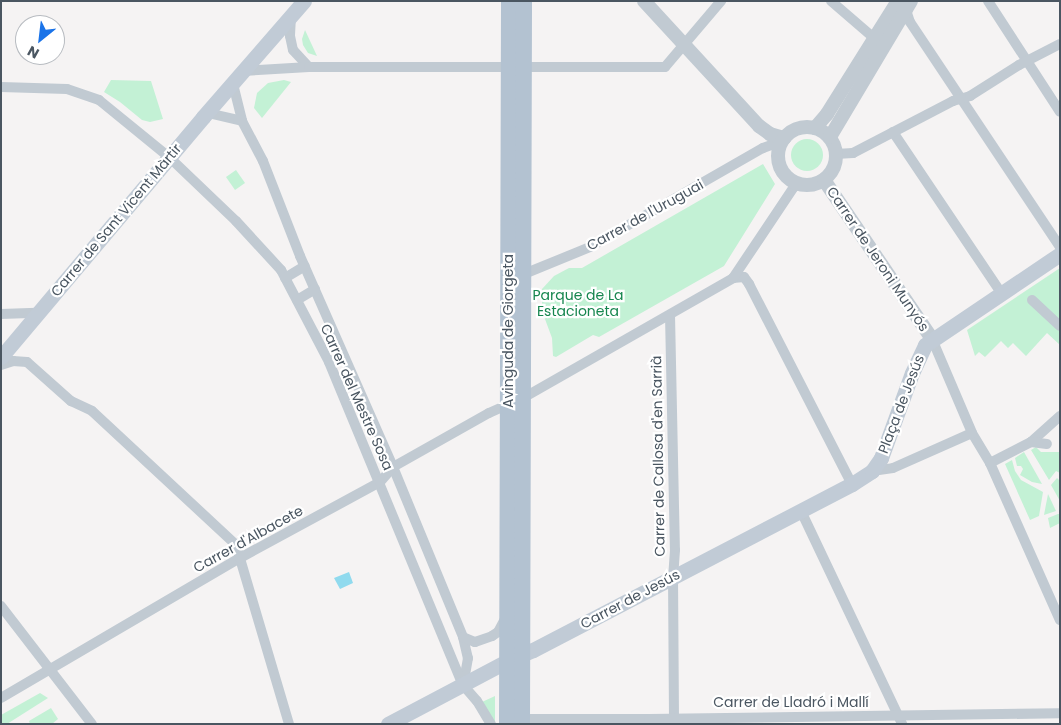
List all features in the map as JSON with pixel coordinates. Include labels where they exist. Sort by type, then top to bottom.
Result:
[{"type":"main road","name":"Carrer de Sant Vicent Màrtir","points":[[1,356],[169,157],[208,113],[234,88],[243,71],[304,1]]},
{"type":"main road","name":"Avinguda de Giorgeta","points":[[509,1],[517,67],[523,273],[523,398],[514,658]]},
{"type":"main road","name":"Avinguda de Giorgeta","points":[[514,658],[507,616],[508,287],[517,67],[524,1]]},
{"type":"main road","points":[[932,339],[1060,254]]},
{"type":"main road","name":"Plaça de Jesús","points":[[872,471],[880,458],[919,354],[932,339]]},
{"type":"main road","name":"Carrer de Jesús","points":[[388,724],[852,484],[872,471]]},
{"type":"main road","points":[[514,658],[517,722]]},
{"type":"street","points":[[644,1],[778,145],[781,169],[786,176],[800,184]]},
{"type":"street","points":[[243,71],[309,66],[665,67],[722,1]]},
{"type":"street","points":[[831,1],[874,38]]},
{"type":"street","points":[[988,1],[1060,112]]},
{"type":"street","points":[[815,128],[827,114],[874,38],[905,3]]},
{"type":"street","points":[[905,3],[910,22],[1060,247]]},
{"type":"street","points":[[830,137],[905,3]]},
{"type":"street","points":[[292,16],[290,36],[293,50],[309,66]]},
{"type":"street","points":[[836,154],[853,153],[953,101],[970,96],[1026,61],[1060,44]]},
{"type":"street","name":"Carrer del Mestre Sosa","points":[[1,87],[68,89],[82,93],[112,110],[169,157],[236,220],[282,270],[329,362],[463,685],[478,701],[492,724]]},
{"type":"street","name":"Carrer del Mestre Sosa","points":[[234,88],[242,121],[263,161],[305,266],[393,467],[463,637],[468,658],[463,685]]},
{"type":"street","points":[[208,113],[242,121]]},
{"type":"street","points":[[733,278],[794,187],[800,184],[812,184],[824,180],[834,167],[836,154],[830,137],[815,128],[800,128],[778,145]]},
{"type":"street","points":[[893,132],[1001,293]]},
{"type":"street","name":"Carrer de l'Uruguai","points":[[508,287],[523,273],[590,247],[778,145]]},
{"type":"street","name":"Carrer de Jeroni Munyós","points":[[824,180],[932,339]]},
{"type":"street","points":[[285,278],[305,266]]},
{"type":"street","points":[[733,278],[744,277],[749,284],[852,484]]},
{"type":"street","name":"Carrer d'Albacete","points":[[1,698],[240,558],[380,482],[393,467],[508,404],[523,398],[733,278]]},
{"type":"street","points":[[297,300],[315,289]]},
{"type":"street","points":[[1032,300],[1060,326]]},
{"type":"street","points":[[1,314],[37,313]]},
{"type":"street","name":"Carrer de Callosa d'en Sarrià","points":[[670,315],[675,550],[673,576],[674,717]]},
{"type":"street","name":"Plaça de Jesús","points":[[872,471],[893,468],[972,433],[932,339]]},
{"type":"street","points":[[1,365],[13,361],[27,362],[71,401],[92,411],[236,545],[289,724]]},
{"type":"street","points":[[990,463],[1031,442],[1060,416]]},
{"type":"street","points":[[972,433],[990,463],[1060,620]]},
{"type":"street","points":[[1031,442],[1047,444]]},
{"type":"street","points":[[801,510],[900,719]]},
{"type":"street","points":[[1,606],[92,724]]},
{"type":"street","points":[[463,637],[475,642],[492,636],[500,628],[507,616]]},
{"type":"street","name":"Carrer de Lladró i Mallí","points":[[517,722],[638,721],[674,717],[720,720],[900,719],[1060,713]]},
{"type":"green space","points":[[305,30],[317,56],[308,53],[303,45],[302,39]]},
{"type":"green space","points":[[111,80],[151,81],[163,119],[150,122],[142,120],[104,92]]},
{"type":"green space","points":[[284,80],[291,82],[262,118],[254,108],[257,93],[268,83]]},
{"type":"green space","points":[[807,139],[818,144],[823,155],[818,166],[807,171],[796,166],[791,155],[796,144]]},
{"type":"green space","name":"Parque de La Estacioneta","points":[[763,164],[775,184],[724,266],[599,337],[593,335],[556,357],[553,356],[552,338],[542,311],[542,289],[554,276],[569,268],[582,268]]},
{"type":"green space","points":[[236,170],[245,183],[235,190],[226,177]]},
{"type":"green space","points":[[1060,268],[1060,345],[1047,333],[1026,356],[1013,343],[1008,348],[1001,341],[985,357],[979,352],[975,356],[967,330]]},
{"type":"green space","points":[[1036,447],[1041,452],[1060,452],[1060,473],[1056,471],[1049,480],[1031,450]]},
{"type":"green space","points":[[1024,452],[1042,484],[1032,482],[1020,475],[1023,469],[1021,466],[1017,466],[1015,458]]},
{"type":"green space","points":[[1012,460],[1015,471],[1021,480],[1043,492],[1039,516],[1030,520],[1005,464]]},
{"type":"green space","points":[[1057,478],[1060,481],[1060,501],[1051,485]]},
{"type":"green space","points":[[1048,494],[1056,511],[1044,515]]},
{"type":"green space","points":[[1060,514],[1060,523],[1050,528],[1048,518]]},
{"type":"green space","points":[[40,693],[48,698],[7,724],[1,724],[1,715]]},
{"type":"green space","points":[[495,696],[495,723],[482,702]]},
{"type":"green space","points":[[51,708],[58,719],[52,724],[30,724],[29,721]]},
{"type":"water","points":[[349,572],[353,583],[340,589],[334,578]]}]
